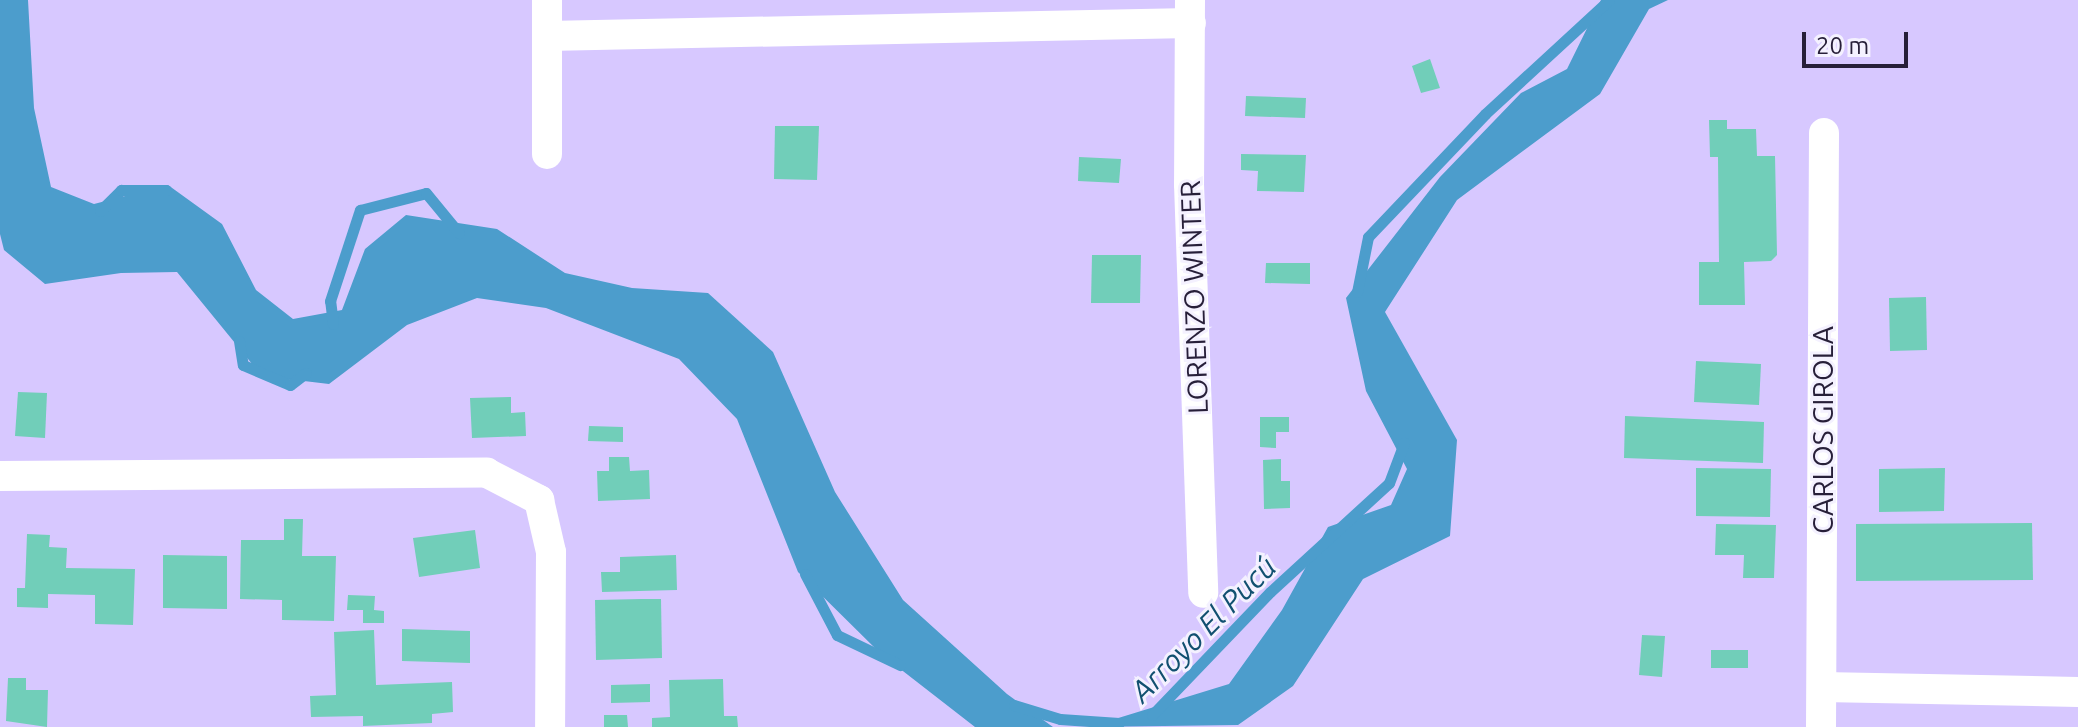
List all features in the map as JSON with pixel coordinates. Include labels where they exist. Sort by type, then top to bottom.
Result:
[{"type":"street","points":[[547,0],[547,154]]},
{"type":"street","points":[[547,36],[1190,12]]},
{"type":"street","name":"LORENZO WINTER","points":[[1190,12],[1189,184],[1203,593]]},
{"type":"street","name":"CARLOS GIROLA","points":[[1821,727],[1824,133]]},
{"type":"street","points":[[0,476],[487,473],[539,500],[551,552],[550,727]]},
{"type":"street","points":[[1822,687],[2078,692]]},
{"type":"water","points":[[0,0],[28,0],[34,108],[51,187],[94,204],[168,185],[222,224],[256,290],[293,319],[342,310],[365,249],[406,215],[497,229],[565,273],[632,288],[708,293],[773,352],[835,492],[903,600],[1007,694],[1053,727],[975,727],[881,654],[798,572],[737,419],[679,359],[546,308],[477,298],[407,325],[329,384],[262,376],[177,272],[121,273],[45,284],[4,250],[0,234]]},
{"type":"water","points":[[1601,0],[1668,0],[1649,9],[1600,94],[1457,200],[1385,312],[1457,440],[1450,536],[1363,579],[1293,686],[1238,725],[1089,727],[1229,684],[1282,610],[1328,527],[1391,505],[1407,469],[1366,391],[1346,298],[1440,177],[1521,93],[1567,69]]},
{"type":"building","points":[[1430,59],[1440,88],[1421,93],[1412,66]]},
{"type":"building","points":[[1246,96],[1306,98],[1305,118],[1245,116]]},
{"type":"building","points":[[1709,120],[1727,120],[1727,129],[1756,129],[1757,156],[1775,156],[1777,255],[1771,261],[1744,262],[1745,305],[1699,305],[1699,262],[1719,262],[1718,157],[1710,157]]},
{"type":"building","points":[[775,126],[819,126],[817,180],[774,179]]},
{"type":"building","points":[[1241,154],[1306,155],[1304,192],[1257,191],[1258,171],[1241,170]]},
{"type":"building","points":[[1079,157],[1121,159],[1119,183],[1078,181]]},
{"type":"building","points":[[1092,255],[1141,255],[1140,303],[1091,303]]},
{"type":"building","points":[[1266,263],[1310,263],[1310,284],[1265,283]]},
{"type":"building","points":[[1926,297],[1927,350],[1890,351],[1889,298]]},
{"type":"building","points":[[1696,361],[1761,364],[1759,405],[1694,402]]},
{"type":"building","points":[[18,392],[47,393],[45,438],[15,436]]},
{"type":"building","points":[[511,397],[511,413],[525,412],[526,436],[472,438],[470,398]]},
{"type":"building","points":[[1625,416],[1764,422],[1763,463],[1624,458]]},
{"type":"building","points":[[1260,417],[1289,417],[1289,432],[1276,432],[1276,448],[1260,447]]},
{"type":"building","points":[[589,426],[623,427],[623,442],[588,441]]},
{"type":"building","points":[[609,457],[629,457],[630,471],[649,470],[650,499],[598,501],[597,471],[609,471]]},
{"type":"building","points":[[1281,459],[1281,481],[1290,481],[1290,508],[1264,509],[1263,460]]},
{"type":"building","points":[[1696,468],[1771,469],[1770,517],[1696,516]]},
{"type":"building","points":[[1945,468],[1944,511],[1879,512],[1879,469]]},
{"type":"building","points":[[284,519],[303,519],[302,556],[336,556],[334,621],[282,620],[282,600],[240,599],[241,540],[284,540]]},
{"type":"building","points":[[2032,523],[2033,580],[1856,581],[1856,524]]},
{"type":"building","points":[[1716,524],[1776,525],[1774,578],[1743,578],[1744,555],[1715,555]]},
{"type":"building","points":[[475,530],[480,568],[419,577],[413,538]]},
{"type":"building","points":[[27,534],[50,535],[49,547],[67,548],[66,568],[135,569],[133,625],[95,624],[95,595],[48,594],[48,608],[17,607],[17,588],[25,588]]},
{"type":"building","points":[[163,555],[227,556],[227,609],[163,608]]},
{"type":"building","points":[[676,555],[677,590],[602,592],[601,572],[620,572],[620,557]]},
{"type":"building","points":[[348,595],[375,596],[374,610],[384,611],[384,623],[363,623],[363,610],[347,610]]},
{"type":"building","points":[[661,599],[662,658],[596,660],[595,600]]},
{"type":"building","points":[[402,629],[470,631],[470,663],[402,661]]},
{"type":"building","points":[[374,630],[376,685],[452,682],[453,712],[432,714],[432,723],[363,726],[363,716],[311,717],[310,696],[336,695],[334,632]]},
{"type":"building","points":[[1642,635],[1665,636],[1662,677],[1639,675]]},
{"type":"building","points":[[1711,650],[1748,650],[1748,668],[1711,668]]},
{"type":"building","points":[[8,678],[26,678],[26,690],[48,690],[47,727],[6,721]]},
{"type":"building","points":[[723,679],[724,716],[737,716],[738,727],[652,727],[652,718],[670,717],[669,680]]},
{"type":"building","points":[[650,684],[650,702],[611,703],[611,685]]},
{"type":"building","points":[[604,715],[627,715],[628,727],[604,727]]},
{"type":"waterway","name":"Arroyo El Pucú","points":[[1357,292],[1368,237],[1485,114],[1609,0]]},
{"type":"waterway","name":"Arroyo El Pucú","points":[[100,211],[121,190],[166,190]]},
{"type":"waterway","name":"Arroyo El Pucú","points":[[333,324],[330,301],[360,210],[426,193],[459,233]]},
{"type":"waterway","name":"Arroyo El Pucú","points":[[239,341],[243,365],[290,385],[306,373]]},
{"type":"waterway","name":"Arroyo El Pucú","points":[[1152,715],[1270,592],[1389,483],[1404,443]]},
{"type":"waterway","name":"Arroyo El Pucú","points":[[805,574],[837,635],[900,665]]},
{"type":"waterway","name":"Arroyo El Pucú","points":[[1014,705],[1060,719],[1119,723]]}]
